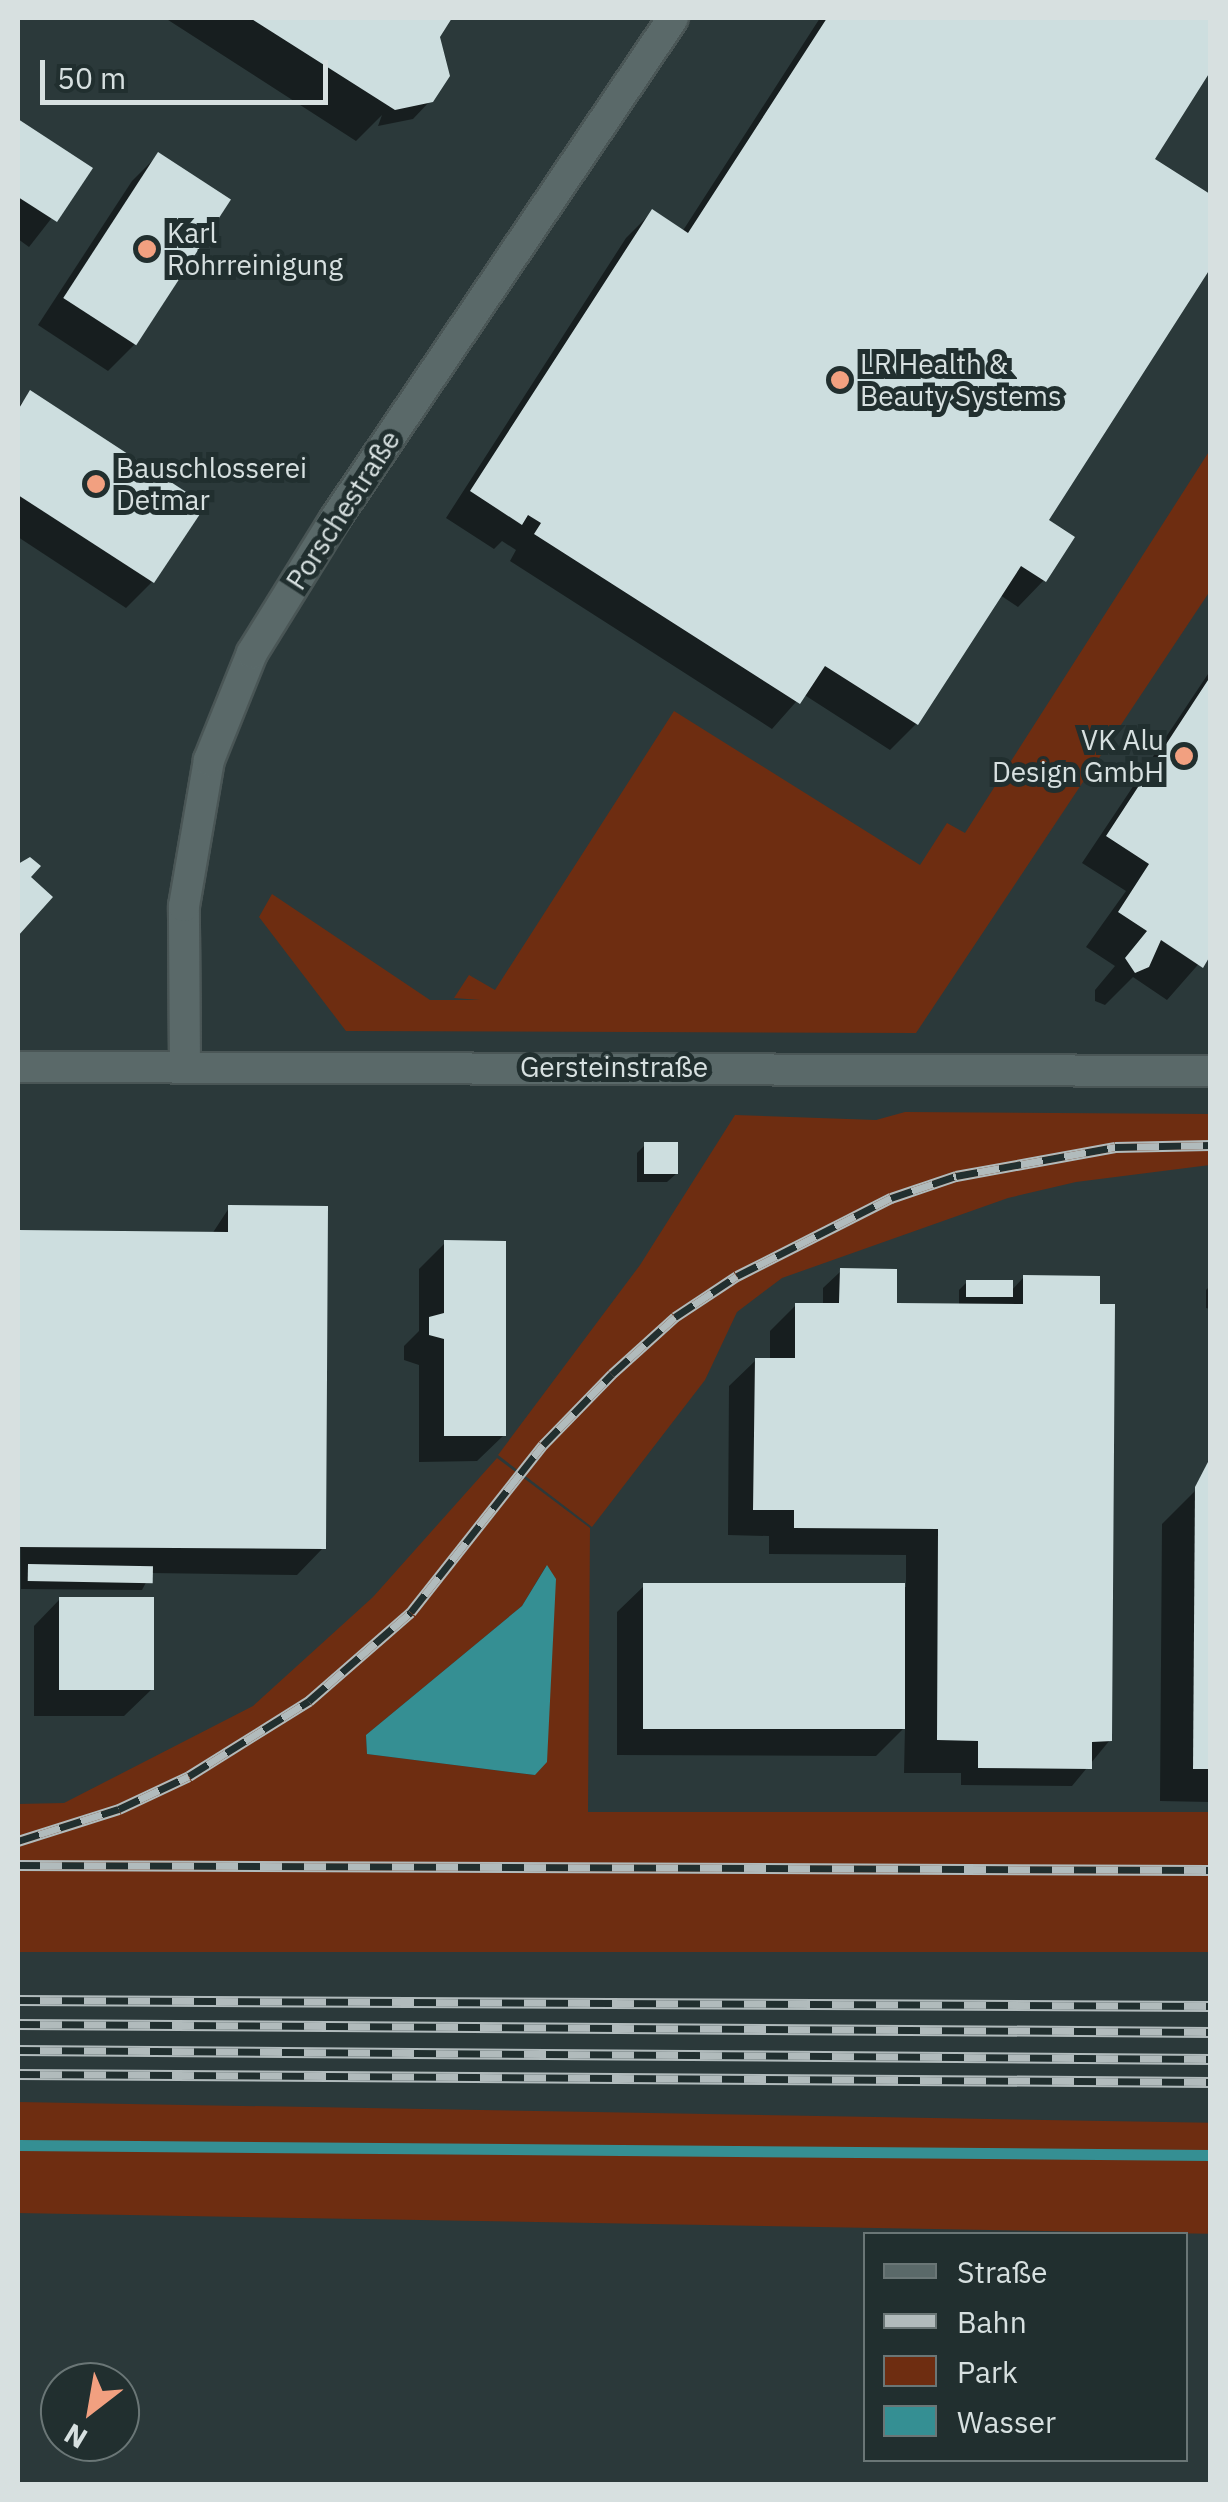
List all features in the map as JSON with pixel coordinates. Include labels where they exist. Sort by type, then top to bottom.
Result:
[{"type":"street","name":"Porschestraße","points":[[185,1066],[184,906],[209,760],[252,653],[335,519],[674,18]]},
{"type":"street","name":"Gersteinstraße","points":[[18,1066],[1210,1071]]},
{"type":"green space","points":[[1210,450],[1210,591],[916,1033],[346,1031],[259,917],[272,894],[430,1000],[480,1000],[454,998],[469,975],[495,990],[674,711],[920,865],[947,823],[965,833]]},
{"type":"green space","points":[[905,1112],[1210,1114],[1210,1165],[1076,1182],[1008,1198],[782,1278],[737,1312],[705,1380],[592,1527],[498,1455],[640,1265],[735,1115],[876,1120]]},
{"type":"green space","points":[[497,1458],[590,1528],[588,1812],[1210,1812],[1210,1952],[18,1952],[18,1804],[64,1803],[253,1706],[373,1597]],"holes":[[[546,1566],[534,1775],[367,1754],[366,1735],[522,1606]]]},
{"type":"green space","points":[[18,2102],[1210,2123],[1208,2234],[18,2213]]},
{"type":"water","points":[[547,1565],[556,1579],[547,1762],[535,1775],[367,1754],[366,1735],[522,1606]]},
{"type":"building","points":[[250,18],[452,18],[440,37],[450,76],[433,102],[395,110]]},
{"type":"building","name":"LR Health & Beauty Systems","points":[[827,18],[1210,18],[1210,72],[1155,159],[1210,194],[1210,269],[1049,520],[1075,537],[1046,582],[1021,566],[918,725],[825,666],[800,704],[534,534],[541,523],[528,515],[522,525],[470,491],[652,209],[688,233]]},
{"type":"building","points":[[18,119],[93,168],[57,222],[18,197]]},
{"type":"building","name":"Karl Rohrreinigung","points":[[158,152],[231,199],[136,345],[63,298]]},
{"type":"building","name":"Bauschlosserei Detmar","points":[[30,390],[206,505],[154,583],[18,495],[18,410]]},
{"type":"building","name":"VK Alu Design GmbH","points":[[1210,677],[1210,956],[1203,968],[1161,940],[1149,967],[1135,973],[1125,958],[1147,931],[1118,912],[1149,864],[1106,836]]},
{"type":"building","points":[[30,857],[41,866],[31,877],[53,897],[18,936],[18,864]]},
{"type":"building","points":[[644,1142],[678,1142],[678,1174],[644,1174]]},
{"type":"building","points":[[228,1205],[328,1206],[326,1549],[18,1547],[18,1230],[228,1232]]},
{"type":"building","points":[[444,1240],[506,1241],[506,1436],[444,1436],[444,1339],[429,1335],[429,1317],[444,1313]]},
{"type":"building","points":[[840,1268],[897,1269],[897,1303],[1023,1304],[1023,1275],[1100,1276],[1100,1304],[1115,1304],[1112,1741],[1092,1742],[1092,1769],[978,1768],[978,1741],[937,1740],[938,1529],[794,1528],[794,1510],[753,1510],[755,1358],[795,1358],[795,1303],[839,1303]]},
{"type":"building","points":[[966,1280],[1013,1280],[1013,1297],[966,1297]]},
{"type":"building","points":[[1210,1458],[1210,1769],[1193,1769],[1195,1487]]},
{"type":"building","points":[[28,1564],[153,1566],[153,1583],[28,1581]]},
{"type":"building","points":[[643,1583],[905,1583],[905,1729],[643,1729]]},
{"type":"building","points":[[59,1597],[154,1597],[154,1690],[59,1690]]},
{"type":"waterway","points":[[18,2145],[1210,2155]]},
{"type":"railway","points":[[18,1841],[119,1809],[189,1776],[309,1701],[411,1612],[543,1445],[612,1374],[675,1317],[737,1276],[891,1198],[956,1176],[1115,1147],[1210,1145]]},
{"type":"railway","points":[[18,1865],[1210,1870]]},
{"type":"railway","points":[[18,2000],[1210,2006]]},
{"type":"railway","points":[[18,2024],[1210,2032]]},
{"type":"railway","points":[[18,2050],[1210,2059]]},
{"type":"railway","points":[[18,2074],[1210,2082]]},
{"type":"place","name":"Karl Rohrreinigung","points":[[147,249]]},
{"type":"place","name":"LR Health & Beauty Systems","points":[[840,380]]},
{"type":"place","name":"Bauschlosserei Detmar","points":[[96,484]]},
{"type":"place","name":"VK Alu Design GmbH","points":[[1184,756]]}]
